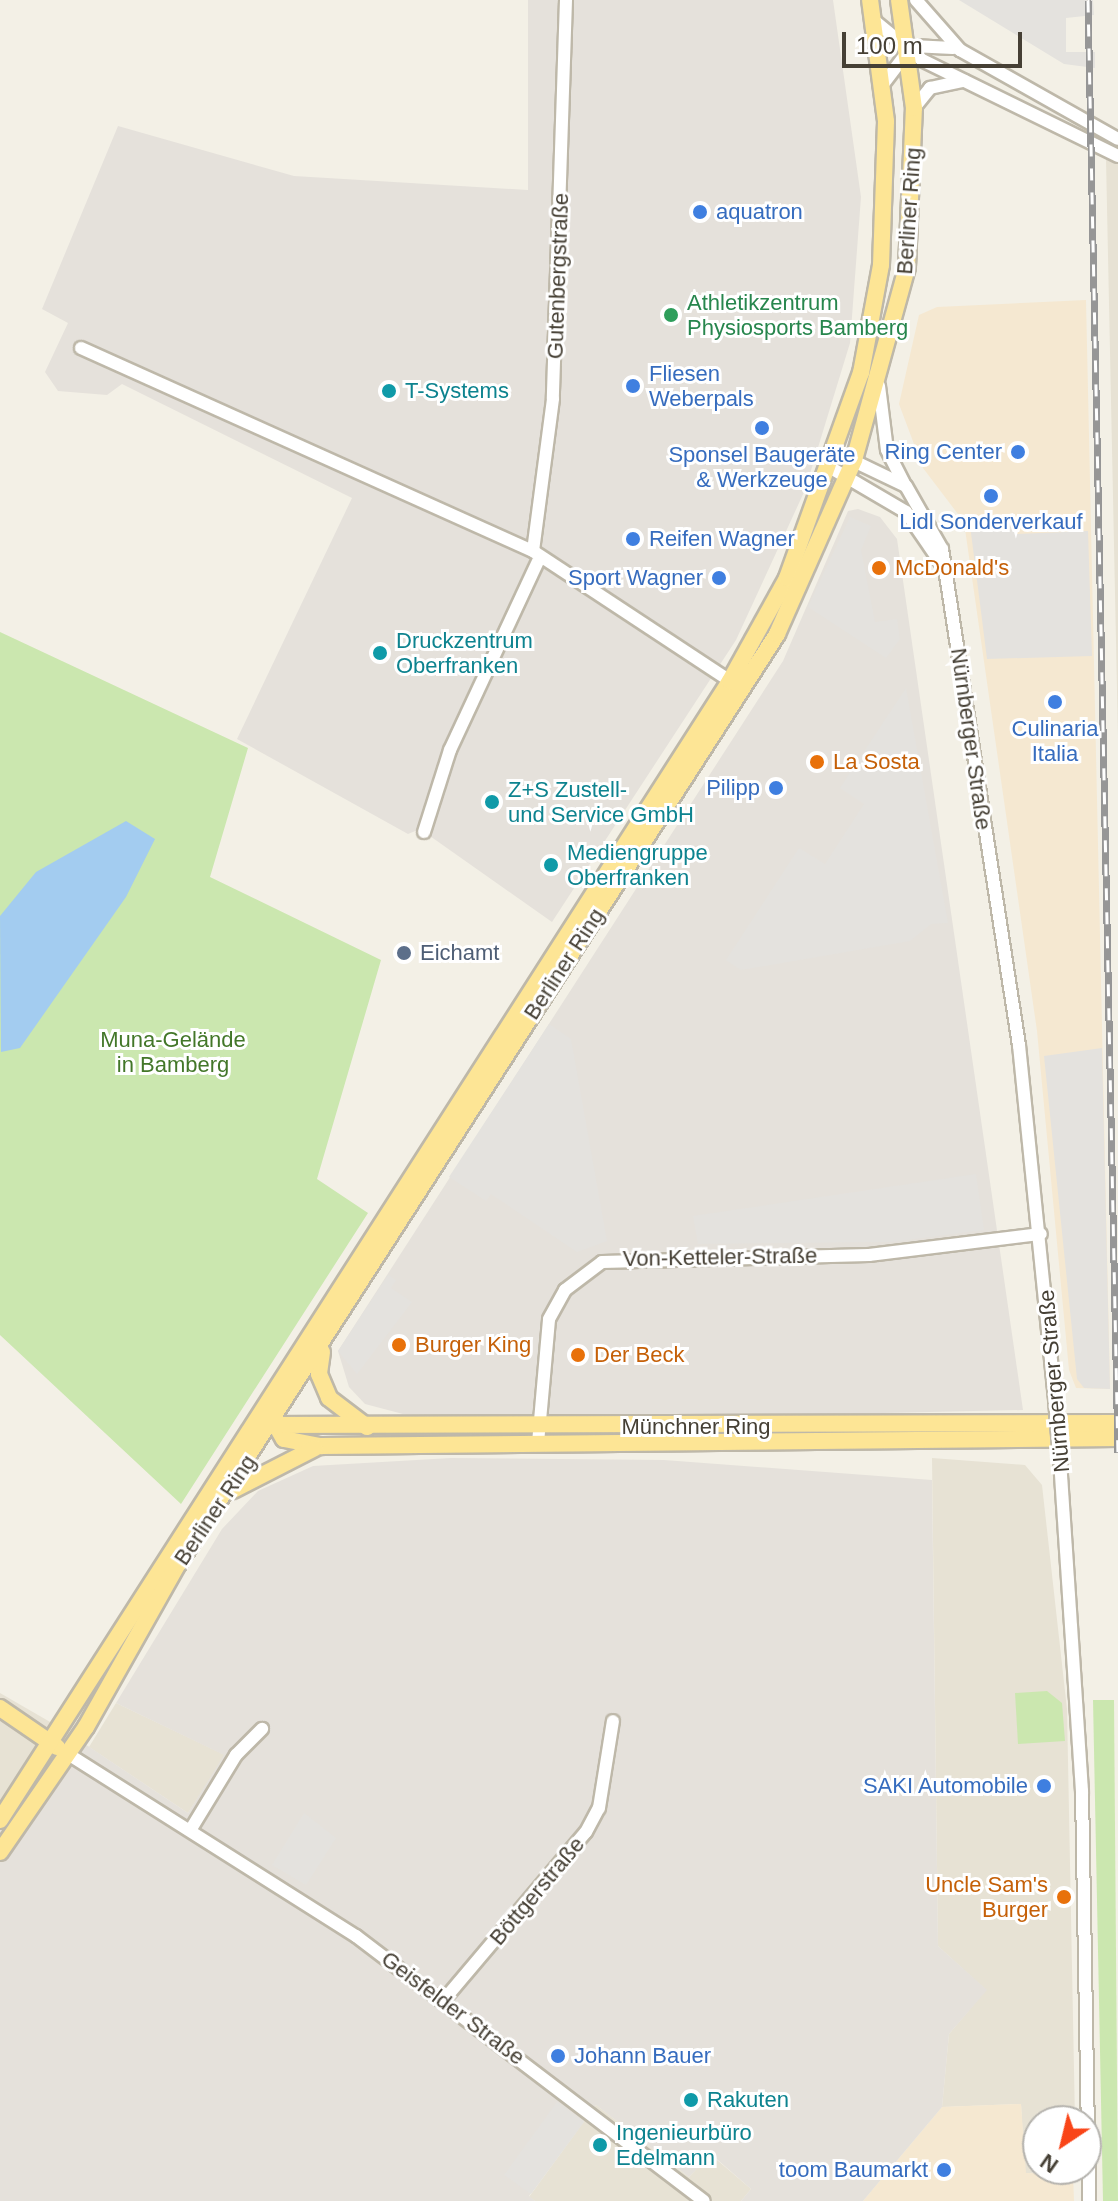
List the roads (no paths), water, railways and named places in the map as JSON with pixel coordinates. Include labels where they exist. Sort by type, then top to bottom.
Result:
[{"type":"main road","name":"Berliner Ring","points":[[0,1820],[243,1437],[737,685],[787,578],[834,460],[861,373],[881,265],[884,83],[870,0]]},
{"type":"main road","name":"Berliner Ring","points":[[0,1852],[68,1754],[219,1501],[274,1424],[737,685],[852,467],[879,386],[907,267],[914,108],[899,0]]},
{"type":"main road","points":[[324,1343],[319,1374],[326,1391],[339,1411],[372,1428]]},
{"type":"main road","points":[[268,1399],[274,1424],[289,1441],[321,1446]]},
{"type":"main road","name":"Münchner Ring","points":[[274,1424],[372,1428],[1118,1423]]},
{"type":"main road","points":[[243,1437],[274,1424]]},
{"type":"main road","name":"Münchner Ring","points":[[321,1446],[1118,1438]]},
{"type":"main road","points":[[219,1501],[264,1470],[321,1446]]},
{"type":"main road","name":"Geisfelder Straße","points":[[0,1708],[68,1754]]},
{"type":"street","name":"Gutenbergstraße","points":[[424,832],[446,758],[535,556],[553,399],[566,0]]},
{"type":"street","points":[[916,0],[960,50]]},
{"type":"street","points":[[876,22],[907,49],[1118,156]]},
{"type":"street","points":[[884,83],[907,49],[925,42],[960,50],[1118,139]]},
{"type":"street","points":[[914,108],[938,84],[970,81]]},
{"type":"street","points":[[81,348],[535,556],[737,685]]},
{"type":"street","points":[[879,386],[887,450],[906,486]]},
{"type":"street","points":[[834,460],[852,467]]},
{"type":"street","name":"Nürnberger Straße","points":[[852,467],[906,486],[936,530],[1041,1234],[1082,1791],[1089,2201]]},
{"type":"street","name":"Nürnberger Straße","points":[[852,467],[906,512],[944,568]]},
{"type":"street","name":"Von-Ketteler-Straße","points":[[538,1443],[554,1307],[602,1262],[869,1255],[1041,1234]]},
{"type":"street","name":"Böttgerstraße","points":[[443,2001],[586,1832],[599,1808],[613,1721]]},
{"type":"street","points":[[191,1829],[236,1755],[262,1729]]},
{"type":"street","name":"Geisfelder Straße","points":[[68,1754],[191,1829],[443,2001],[704,2201]]},
{"type":"water","points":[[126,821],[155,839],[126,897],[20,1048],[1,1052],[0,916],[36,872]]},
{"type":"railway","points":[[1088,0],[1118,1453]]},
{"type":"place","name":"aquatron","points":[[700,212]]},
{"type":"place","name":"Athletikzentrum Physiosports Bamberg","points":[[671,315]]},
{"type":"place","name":"Fliesen Weberpals","points":[[633,386]]},
{"type":"place","name":"T-Systems","points":[[389,391]]},
{"type":"place","name":"Sponsel Baugeräte & Werkzeuge","points":[[762,428]]},
{"type":"place","name":"Ring Center","points":[[1018,452]]},
{"type":"place","name":"Lidl Sonderverkauf","points":[[991,496]]},
{"type":"place","name":"Reifen Wagner","points":[[633,539]]},
{"type":"place","name":"McDonald's","points":[[879,568]]},
{"type":"place","name":"Sport Wagner","points":[[719,578]]},
{"type":"place","name":"Druckzentrum Oberfranken","points":[[380,653]]},
{"type":"place","name":"Culinaria Italia","points":[[1055,702]]},
{"type":"place","name":"La Sosta","points":[[817,762]]},
{"type":"place","name":"Pilipp","points":[[776,788]]},
{"type":"place","name":"Z+S Zustell- und Service GmbH","points":[[492,802]]},
{"type":"place","name":"Mediengruppe Oberfranken","points":[[551,865]]},
{"type":"place","name":"Eichamt","points":[[404,953]]},
{"type":"place","name":"Burger King","points":[[399,1345]]},
{"type":"place","name":"Der Beck","points":[[578,1355]]},
{"type":"place","name":"SAKI Automobile","points":[[1044,1786]]},
{"type":"place","name":"Uncle Sam's Burger","points":[[1064,1897]]},
{"type":"place","name":"Johann Bauer","points":[[558,2056]]},
{"type":"place","name":"Rakuten","points":[[691,2100]]},
{"type":"place","name":"Ingenieurbüro Edelmann","points":[[600,2145]]},
{"type":"place","name":"toom Baumarkt","points":[[944,2170]]},
{"type":"park label","name":"Muna-Gelände in Bamberg","points":[[173,1052]]}]
